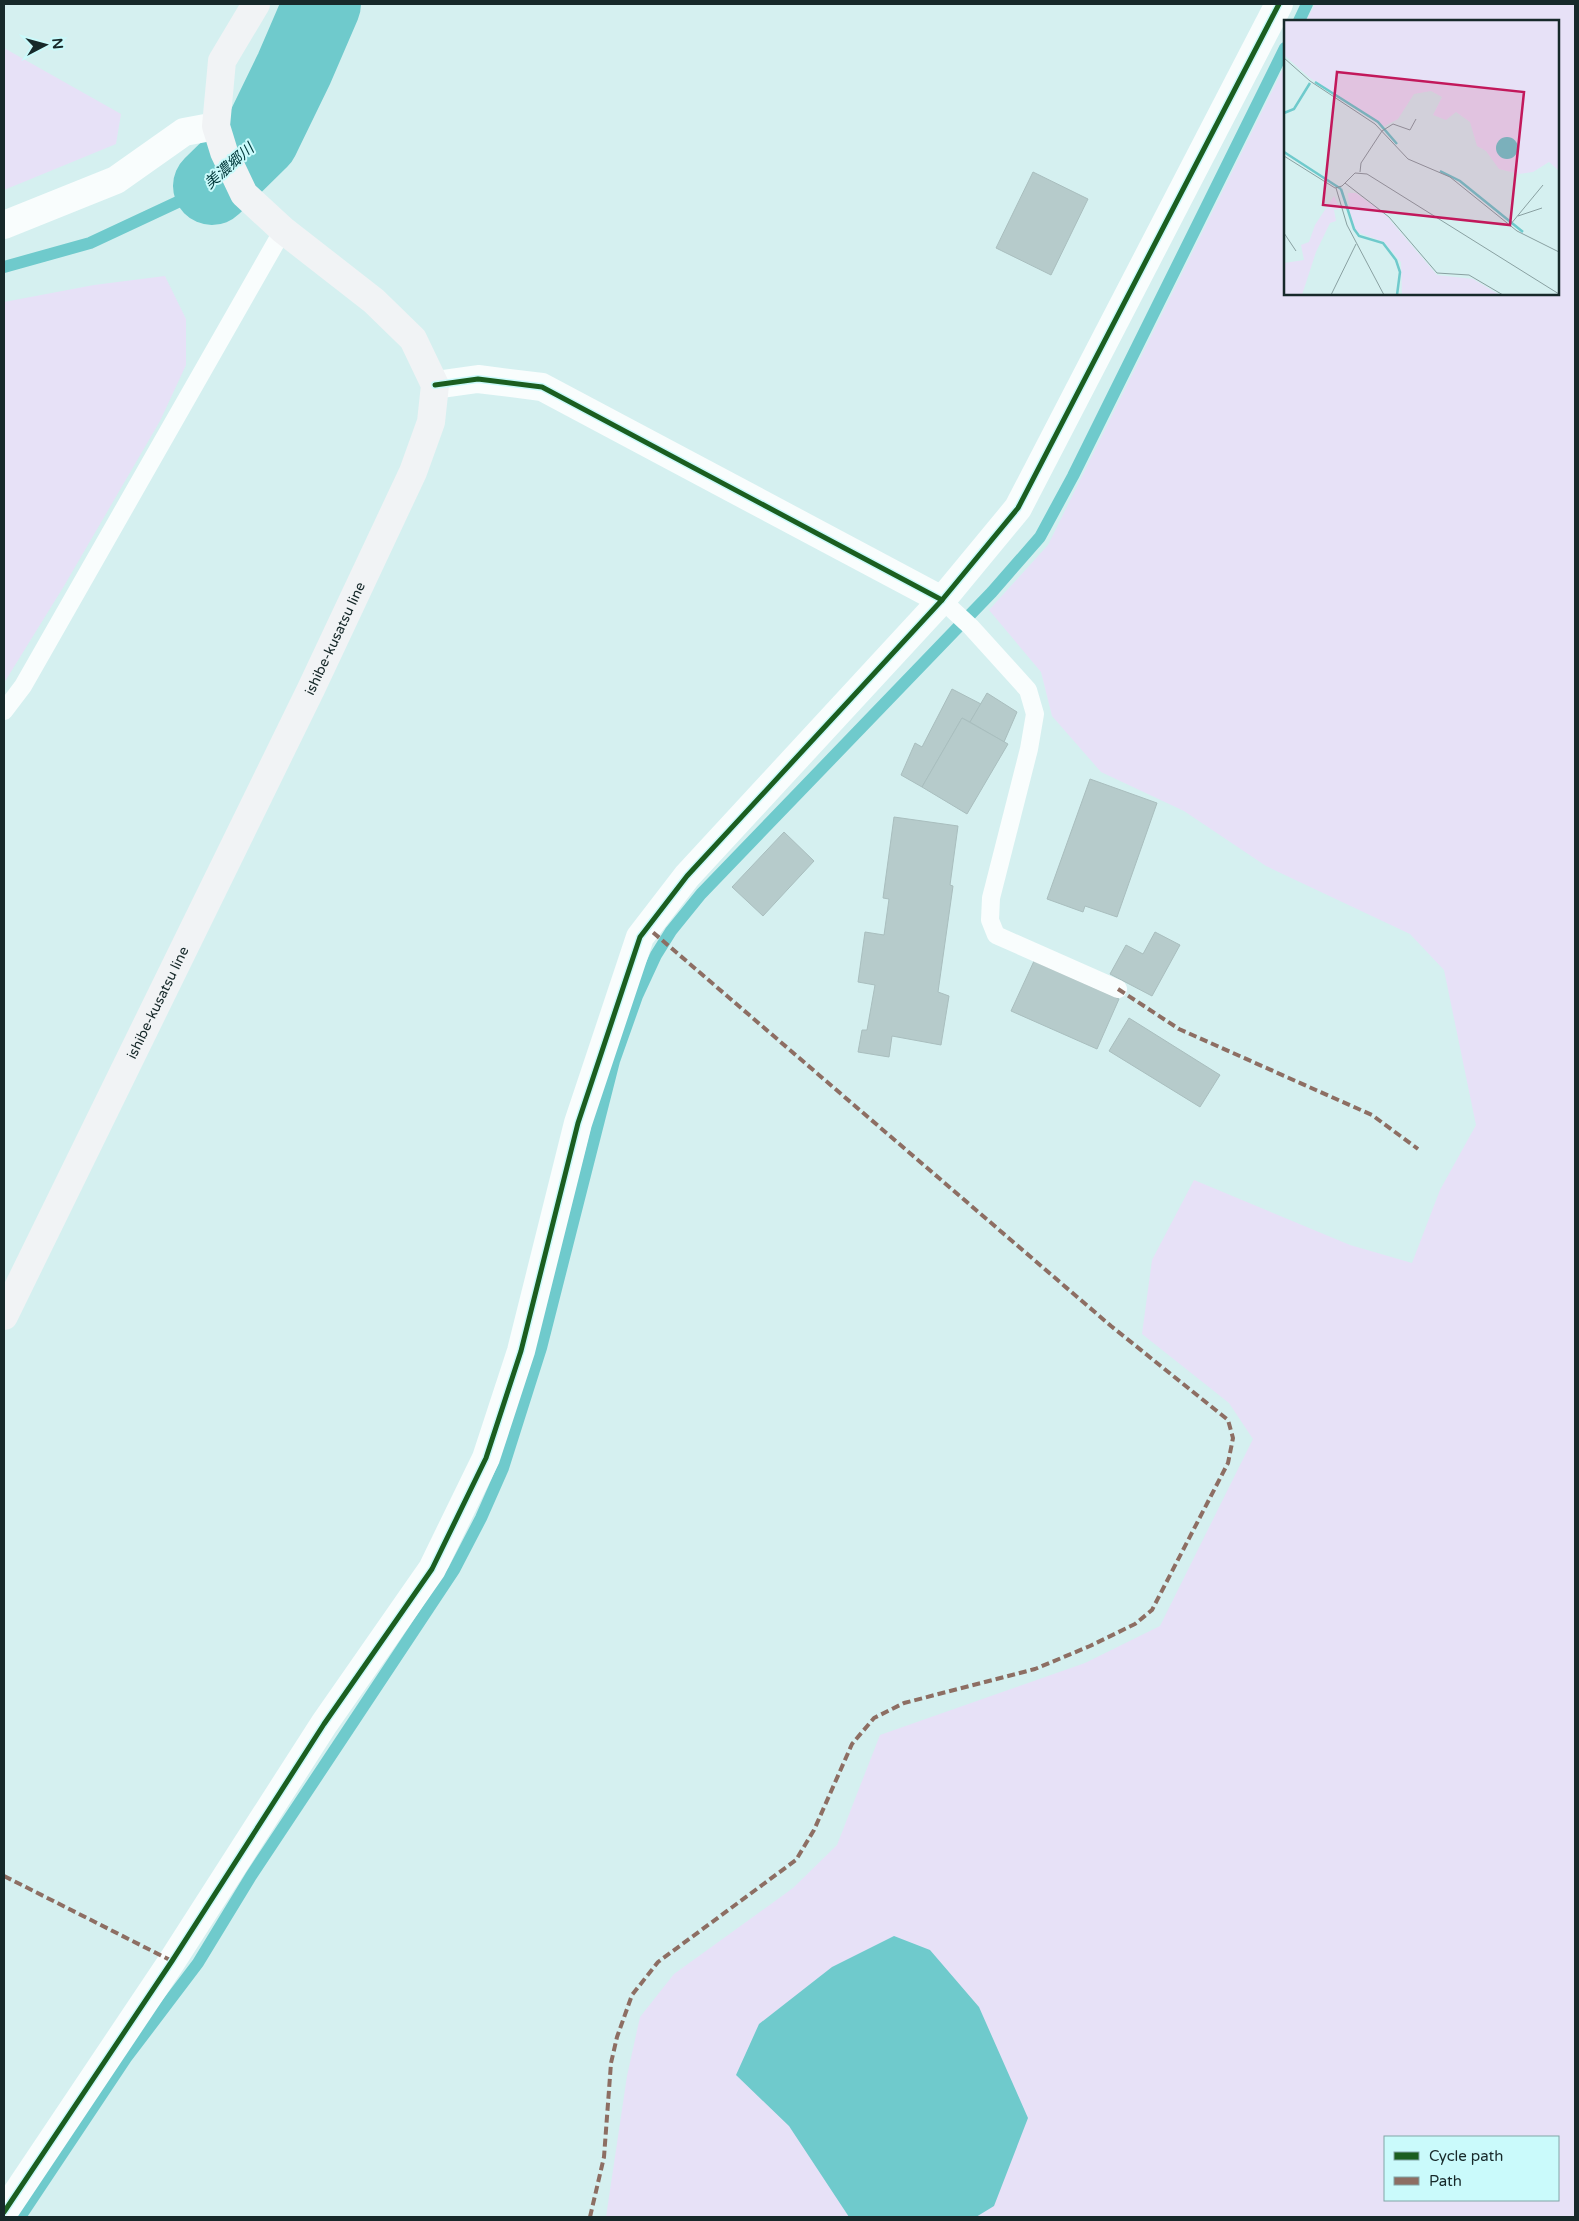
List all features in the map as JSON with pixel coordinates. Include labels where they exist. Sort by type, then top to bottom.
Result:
[{"type":"main road","points":[[256,4],[222,61],[217,130],[224,152],[244,194],[283,230],[374,301],[413,339],[435,386]]},
{"type":"main road","name":"ishibe-kusatsu line","points":[[4,1316],[311,689],[414,472],[431,422],[435,386]]},
{"type":"street","points":[[4,2212],[172,1961],[324,1724],[432,1569],[486,1458],[521,1351],[578,1123],[640,938],[687,876],[949,607],[1018,508],[1279,4]]},
{"type":"street","points":[[4,224],[116,180],[184,132],[217,130]]},
{"type":"street","points":[[435,386],[478,378],[542,387],[949,607]]},
{"type":"lane","points":[[4,711],[23,686],[241,307],[283,230]]},
{"type":"lane","points":[[949,607],[971,627],[1028,690],[1035,714],[1029,749],[991,898],[990,920],[996,935],[1118,988]]},
{"type":"shaded area","points":[[1315,4],[1575,4],[1575,2217],[606,2217],[627,2076],[640,2017],[674,1974],[793,1888],[837,1845],[880,1735],[1085,1663],[1160,1626],[1253,1439],[1229,1403],[1142,1334],[1152,1260],[1194,1180],[1350,1245],[1412,1263],[1440,1190],[1476,1125],[1444,970],[1410,934],[1266,866],[1184,811],[1101,772],[1052,716],[1041,672],[989,610],[1048,545],[1284,67],[1284,295],[1559,295],[1559,20],[1307,20]]},
{"type":"shaded area","points":[[4,48],[121,114],[116,144],[4,190]]},
{"type":"shaded area","points":[[165,276],[186,319],[186,365],[160,421],[64,586],[4,683],[4,302],[94,285]]},
{"type":"water","points":[[894,1936],[930,1950],[979,2007],[1028,2118],[994,2206],[976,2217],[849,2217],[789,2126],[736,2075],[759,2024],[832,1967]]},
{"type":"building","points":[[1033,172],[1088,199],[1051,275],[996,248]]},
{"type":"building","points":[[952,689],[981,704],[970,722],[962,718],[922,787],[901,775],[915,743],[922,747]]},
{"type":"building","points":[[987,693],[1017,712],[1004,742],[970,722]]},
{"type":"building","points":[[962,718],[1008,744],[967,814],[922,787]]},
{"type":"building","points":[[1090,779],[1157,803],[1117,917],[1085,906],[1083,912],[1047,899]]},
{"type":"building","points":[[894,817],[958,826],[950,885],[953,886],[938,992],[949,996],[941,1045],[892,1036],[889,1057],[858,1052],[862,1030],[867,1030],[875,985],[858,982],[865,932],[884,935],[889,899],[883,898]]},
{"type":"building","points":[[784,832],[814,861],[763,916],[732,887]]},
{"type":"building","points":[[1155,932],[1180,945],[1152,996],[1110,974],[1126,945],[1143,954]]},
{"type":"building","points":[[1034,961],[1119,999],[1097,1049],[1011,1011]]},
{"type":"building","points":[[1129,1018],[1220,1075],[1200,1107],[1109,1051]]},
{"type":"waterway","name":"美濃郷川","points":[[212,186],[260,139],[294,69],[322,4]]},
{"type":"waterway","points":[[1299,20],[1307,4]]},
{"type":"waterway","points":[[20,2217],[126,2058],[198,1963],[251,1876],[454,1570],[481,1518],[503,1468],[541,1348],[614,1061],[637,996],[656,955],[671,931],[701,894],[992,592],[1040,537],[1073,476],[1284,50]]},
{"type":"waterway","name":"美濃郷川","points":[[4,267],[90,243],[212,186]]},
{"type":"marked path","points":[[590,2217],[604,2157],[611,2063],[617,2037],[632,1995],[658,1962],[796,1860],[814,1830],[852,1744],[874,1718],[904,1703],[1035,1669],[1090,1646],[1135,1624],[1152,1610],[1228,1463],[1233,1438],[1228,1420],[1111,1326],[648,928]]},
{"type":"marked path","points":[[1118,989],[1179,1029],[1372,1115],[1418,1149]]},
{"type":"marked path","points":[[4,1876],[172,1961]]},
{"type":"cycle path","points":[[4,2212],[172,1961],[324,1724],[432,1569],[486,1458],[521,1351],[578,1123],[640,937],[687,876],[942,600],[1018,508],[1279,4]]},
{"type":"cycle path","points":[[435,385],[478,379],[542,387],[942,600]]}]
